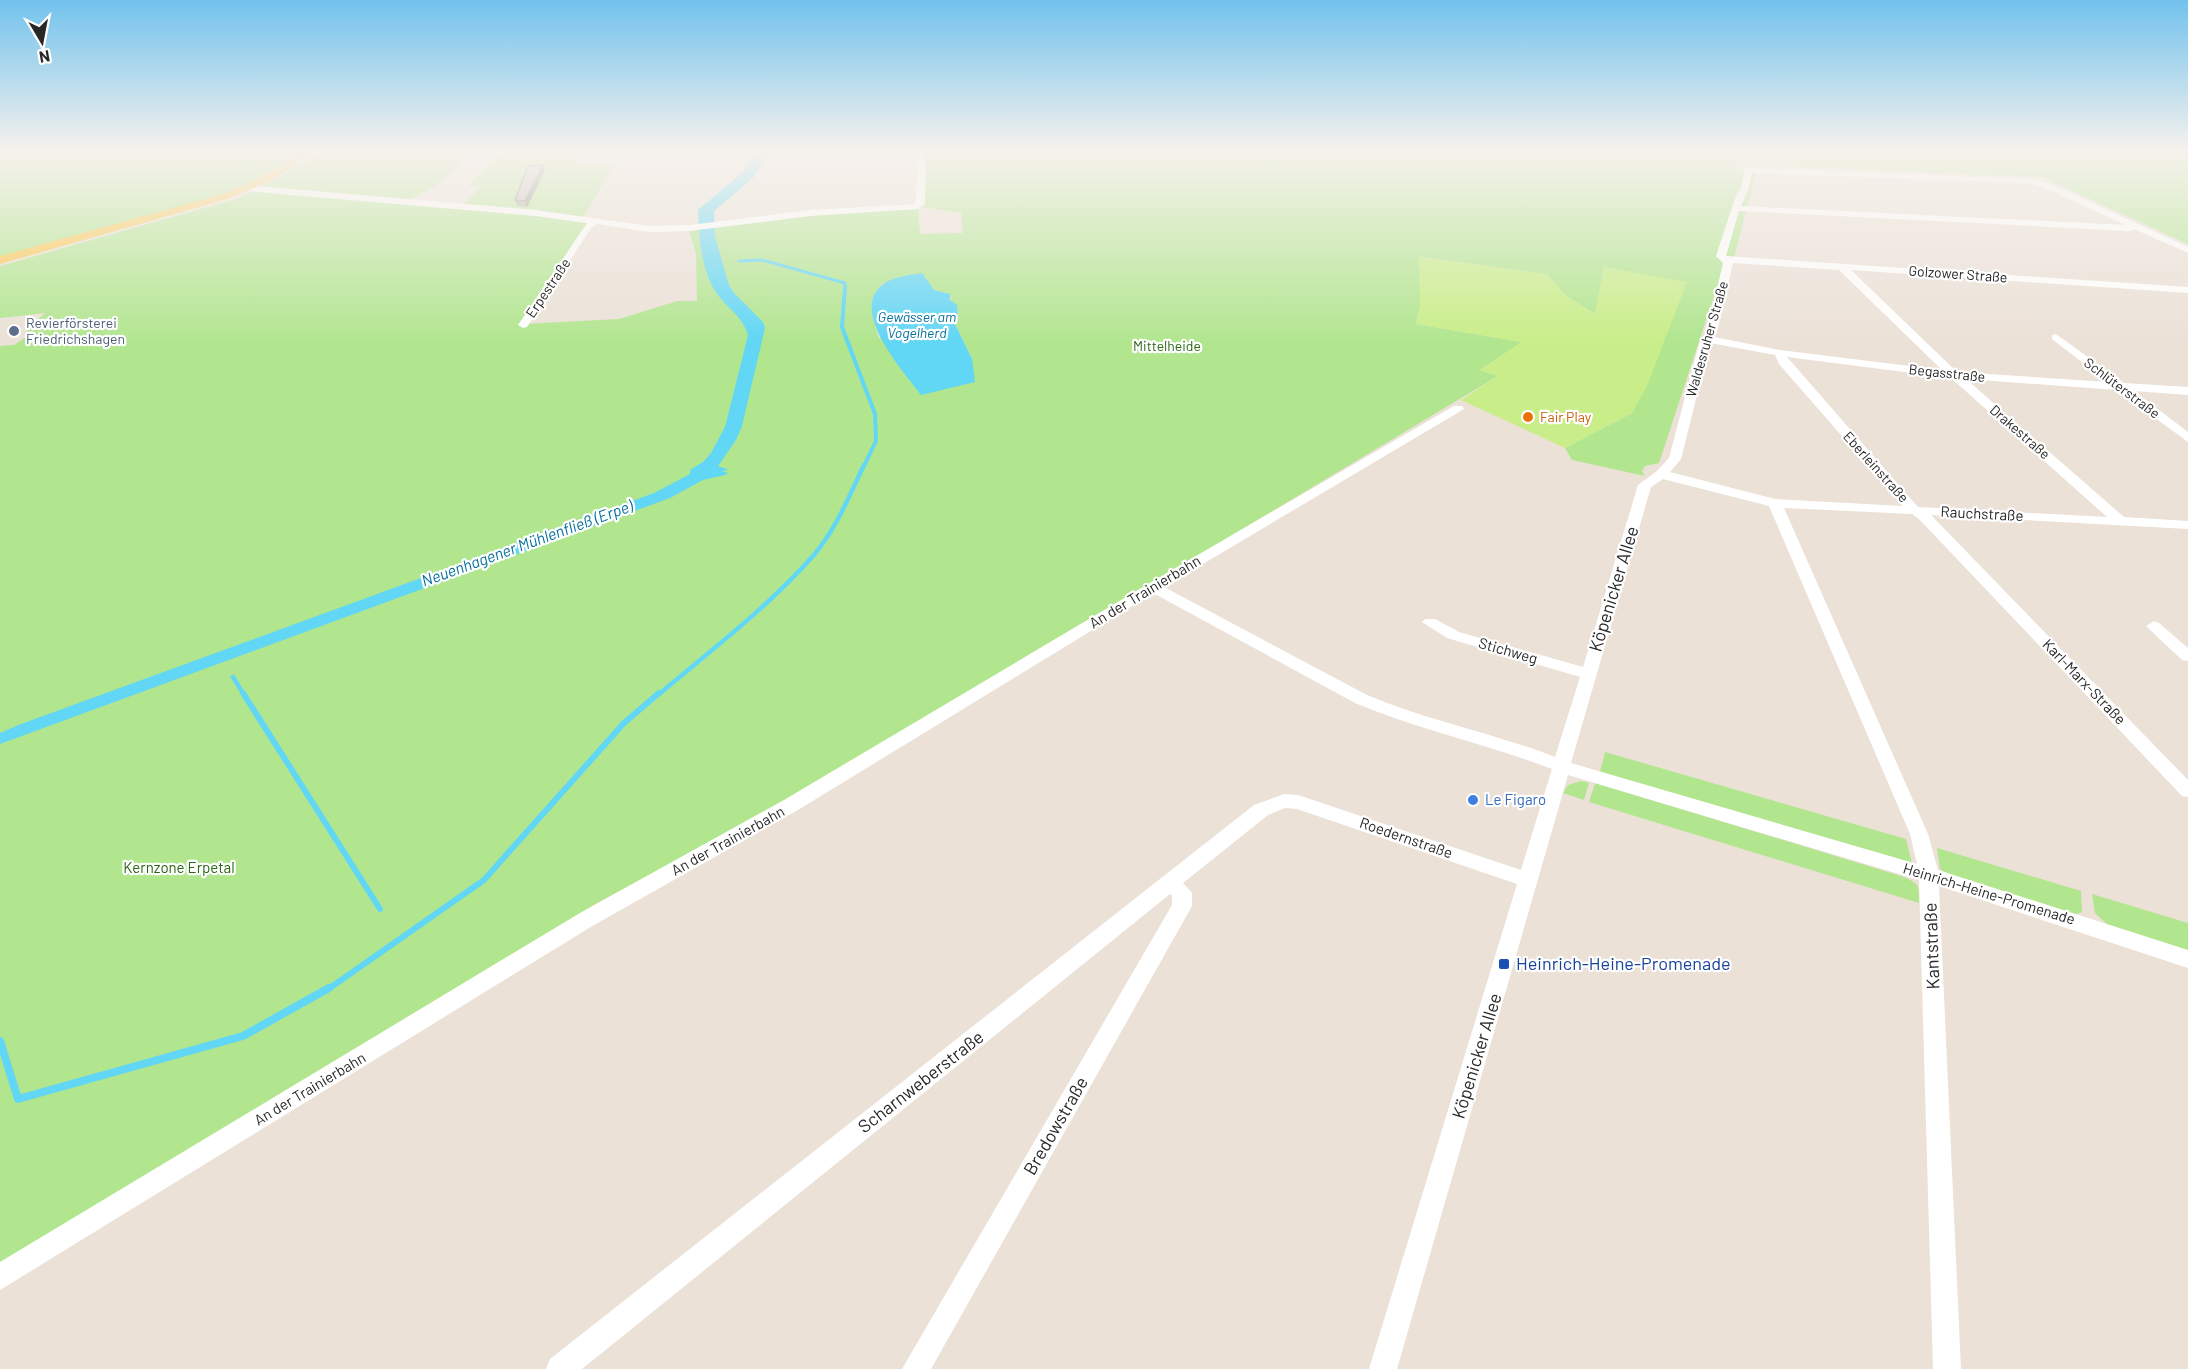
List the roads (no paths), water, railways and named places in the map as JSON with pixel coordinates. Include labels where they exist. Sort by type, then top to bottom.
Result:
[{"type":"main road","points":[[0,260],[162,215]]},
{"type":"street","points":[[542,215],[638,229],[719,225],[795,215]]},
{"type":"street","name":"Waldesruher Straße","points":[[1662,474],[1675,459],[1707,339],[1712,333],[1728,260],[1721,256],[1734,215]]},
{"type":"street","points":[[1874,215],[2138,228],[2188,250]]},
{"type":"street","name":"Waldesruher Straße","points":[[2109,215],[2138,228]]},
{"type":"street","name":"Erpestraße","points":[[523,325],[588,226],[594,222]]},
{"type":"street","name":"Golzower Straße","points":[[1728,260],[2188,290]]},
{"type":"street","name":"Drakestraße","points":[[1842,267],[1954,375],[2121,522]]},
{"type":"street","name":"Schlüterstraße","points":[[2056,337],[2188,438]]},
{"type":"street","name":"Begasstraße","points":[[1707,339],[1780,353],[1954,375],[2188,392]]},
{"type":"street","name":"Eberleinstraße","points":[[1780,353],[1783,362],[1914,510],[1924,516],[1980,573]]},
{"type":"street","name":"An der Trainierbahn","points":[[0,1277],[587,919],[791,805],[1153,587],[1458,409]]},
{"type":"street","name":"Rauchstraße","points":[[1662,474],[1776,503],[2188,525]]},
{"type":"street","name":"Köpenicker Allee","points":[[1383,1369],[1645,485],[1662,474]]},
{"type":"street","name":"Kantstraße","points":[[1776,503],[1919,834],[1929,875],[1947,1369]]},
{"type":"street","name":"Karl-Marx-Straße","points":[[1980,573],[2188,791]]},
{"type":"street","name":"Heinrich-Heine-Promenade","points":[[1153,587],[1360,699],[1392,712],[1563,767],[1929,875],[2188,959]]},
{"type":"street","name":"Stichweg","points":[[1430,622],[1453,635],[1588,674]]},
{"type":"street","points":[[2154,626],[2188,656]]},
{"type":"street","name":"Roedernstraße","points":[[1284,801],[1298,802],[1527,880]]},
{"type":"street","name":"Scharnweberstraße","points":[[560,1369],[1262,810],[1284,801]]},
{"type":"street","name":"Bredowstraße","points":[[916,1369],[1182,906],[1182,893],[1171,884]]},
{"type":"water","points":[[714,252],[720,256],[727,286],[763,322],[765,328],[742,426],[736,440],[718,466],[729,470],[722,471],[728,473],[703,480],[670,498],[0,744],[0,733],[21,724],[654,493],[690,474],[690,470],[703,462],[711,453],[725,427],[748,335],[742,322],[713,286],[705,253]]},
{"type":"water","name":"Gewässer am Vogelherd","points":[[922,273],[934,290],[950,294],[950,300],[957,305],[958,319],[955,324],[972,359],[975,382],[921,395],[883,342],[875,326],[872,310],[874,297],[886,282]]},
{"type":"waterway","name":"Neuenhagener Mühlenfließ (Erpe)","points":[[706,215],[707,237],[720,286],[724,291]]},
{"type":"waterway","points":[[739,261],[762,260],[845,283],[845,287]]},
{"type":"waterway","points":[[845,287],[842,327],[875,414],[876,441],[864,466]]},
{"type":"waterway","points":[[658,695],[757,611],[795,576],[821,547],[864,465]]},
{"type":"waterway","points":[[233,677],[244,695]]},
{"type":"waterway","points":[[243,693],[380,909]]},
{"type":"waterway","points":[[327,990],[484,880],[624,723],[659,693]]},
{"type":"waterway","points":[[0,1041],[18,1099],[243,1036],[329,988]]},
{"type":"place","name":"Revierförsterei Friedrichshagen","points":[[14,331]]},
{"type":"place","name":"Fair Play","points":[[1528,417]]},
{"type":"place","name":"Le Figaro","points":[[1473,800]]},
{"type":"place","name":"Heinrich-Heine-Promenade","points":[[1504,964]]},
{"type":"park label","name":"Mittelheide","points":[[1167,346]]},
{"type":"park label","name":"Kernzone Erpetal","points":[[179,868]]}]
